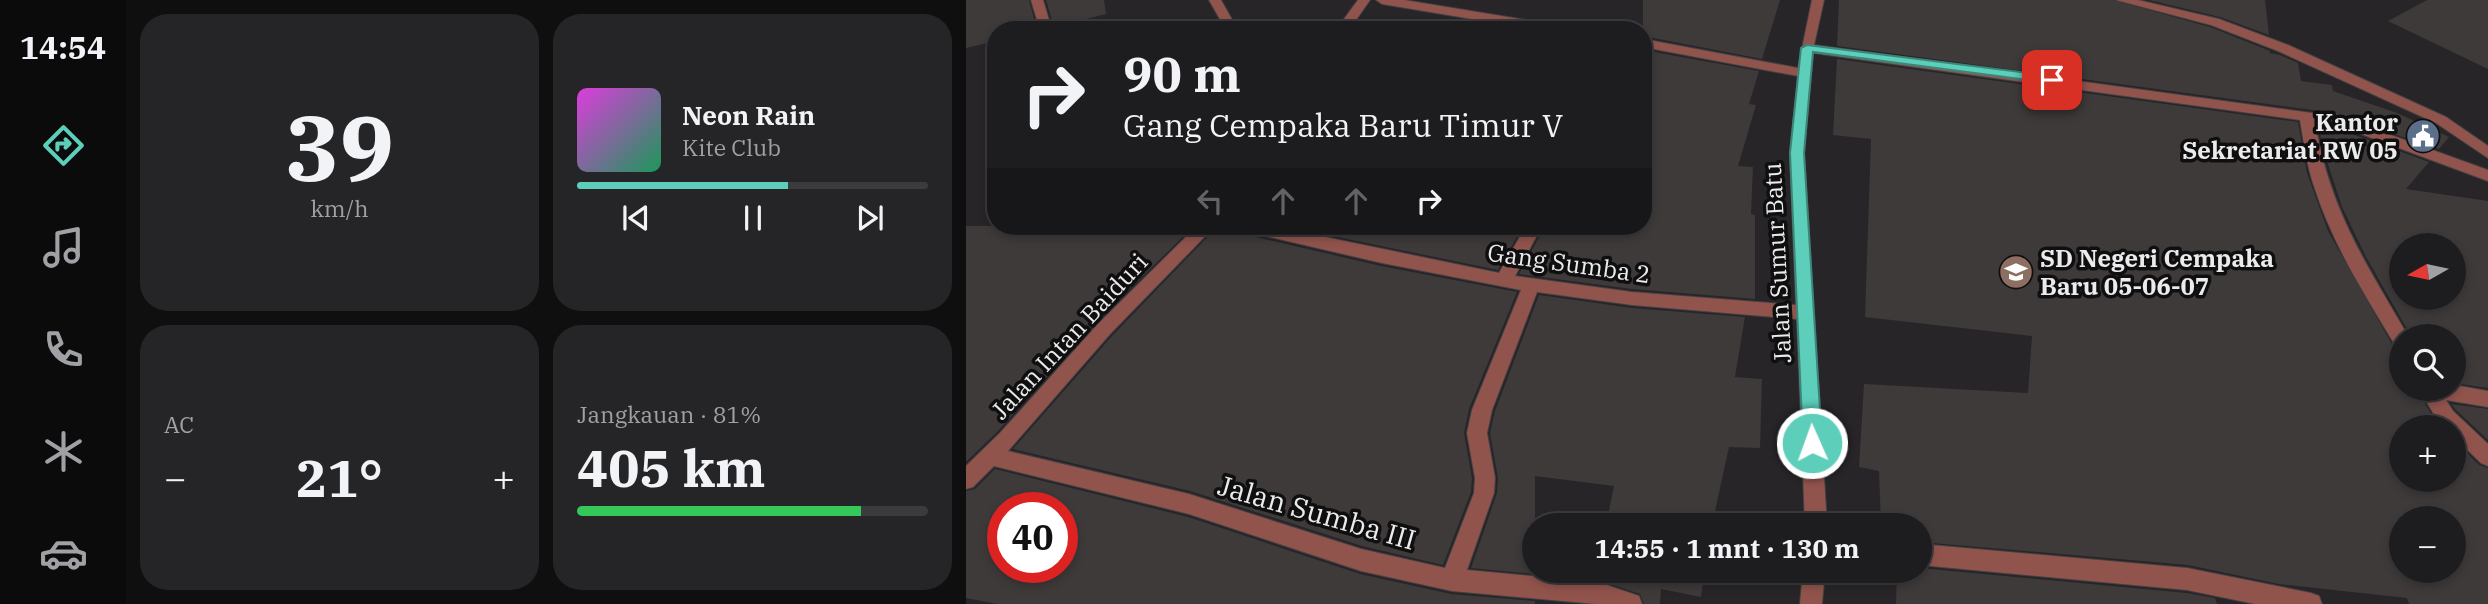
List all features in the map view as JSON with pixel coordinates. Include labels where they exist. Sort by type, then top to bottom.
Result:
[{"type":"street","points":[[1037,0],[1043,21]]},
{"type":"street","points":[[1215,0],[1227,21]]},
{"type":"street","points":[[1349,21],[1364,0]]},
{"type":"street","points":[[1382,0],[1509,21]]},
{"type":"street","points":[[1468,14],[1479,0]]},
{"type":"street","name":"Jalan Sumur Batu","points":[[1815,513],[1797,153],[1807,48],[1818,0]]},
{"type":"street","points":[[2122,0],[2215,22],[2283,48],[2441,120],[2488,153]]},
{"type":"street","points":[[1652,45],[1804,73]]},
{"type":"street","points":[[1807,48],[2308,117],[2358,128],[2488,176]]},
{"type":"street","points":[[2308,117],[2315,164],[2325,194],[2349,251],[2392,324]]},
{"type":"street","name":"Jalan Intan Baiduri","points":[[966,480],[1104,329],[1198,235]]},
{"type":"street","name":"Gang Sumba 2","points":[[1286,235],[1375,256],[1531,285],[1609,296],[1804,313]]},
{"type":"street","points":[[1504,280],[1529,235]]},
{"type":"street","points":[[1452,580],[1484,493],[1484,466],[1477,433],[1482,410],[1531,285]]},
{"type":"street","points":[[2466,395],[2488,399]]},
{"type":"street","points":[[2436,401],[2446,417],[2488,457]]},
{"type":"street","name":"Jalan Sumba III","points":[[990,456],[1189,504],[1361,560],[1452,580],[1598,593],[1632,604]]},
{"type":"street","points":[[1932,555],[2187,579],[2311,604]]},
{"type":"street","points":[[1811,604],[1813,583]]},
{"type":"building","points":[[966,0],[1029,0],[1035,21],[987,21],[987,43],[966,48]]},
{"type":"building","points":[[1046,0],[1104,0],[1106,14],[1078,21],[1052,21]]},
{"type":"building","points":[[1643,0],[1780,0],[1762,59],[1652,38],[1652,21],[1643,21]]},
{"type":"building","points":[[1839,0],[2113,0],[2210,27],[2280,55],[2298,63],[2301,81],[2332,85],[2333,91],[2397,113],[2449,137],[2439,149],[2327,112],[1837,46]]},
{"type":"building","points":[[2149,0],[2265,0],[2269,35],[2220,17]]},
{"type":"building","points":[[2427,0],[2488,0],[2488,69],[2388,21]]},
{"type":"building","points":[[1652,52],[1759,71],[1749,104],[1756,105],[1738,166],[1753,167],[1751,214],[1755,215],[1755,299],[1632,289],[1519,274],[1540,235],[1652,235]]},
{"type":"building","points":[[1837,59],[2298,122],[2307,173],[2328,231],[2389,339],[2389,401],[2424,401],[2432,415],[2389,415],[2389,492],[2466,492],[2466,452],[2479,465],[2488,468],[2488,604],[2409,604],[2407,598],[2279,584],[2188,565],[1932,543],[1932,513],[1881,513],[1879,471],[1859,467],[1864,384],[2028,393],[2032,336],[1865,317],[1871,139],[1833,135]]},
{"type":"building","points":[[2318,125],[2352,134],[2429,162],[2406,189],[2488,201],[2488,388],[2466,385],[2466,324],[2404,324],[2396,310],[2466,310],[2466,233],[2389,233],[2389,297],[2342,207]]},
{"type":"building","points":[[966,226],[987,226],[987,235],[1185,235],[1096,322],[998,431],[966,462]]},
{"type":"building","points":[[1209,235],[1247,235],[1381,266],[1517,292],[1469,409],[1464,433],[1472,478],[1471,492],[1443,565],[1362,546],[1190,491],[1013,449],[1112,336]]},
{"type":"building","points":[[1328,235],[1518,235],[1498,270]]},
{"type":"building","points":[[1539,295],[1632,308],[1745,317],[1735,377],[1762,379],[1760,448],[1729,447],[1715,513],[1608,513],[1614,486],[1535,476],[1535,513],[1522,513],[1522,573],[1471,568],[1497,493],[1498,478],[1490,433],[1495,411]]},
{"type":"building","points":[[2451,404],[2488,409],[2488,440],[2466,419],[2466,415],[2461,415]]},
{"type":"building","points":[[995,469],[1188,517],[1360,574],[1451,594],[1535,601],[1535,604],[997,604],[966,598],[966,491],[975,489]]},
{"type":"building","points":[[1932,569],[2187,593],[2215,598],[2217,604],[1896,604],[1897,583],[1932,583]]},
{"type":"building","points":[[1606,583],[1703,583],[1701,597],[1661,589],[1660,604],[1644,604],[1640,594]]},
{"type":"place","name":"Kantor Sekretariat RW 05","points":[[2423,136]]},
{"type":"place","name":"SD Negeri Cempaka Baru 05-06-07","points":[[2016,272]]},
{"type":"route","points":[[1812,443],[1797,153],[1807,48],[2052,80]]}]
